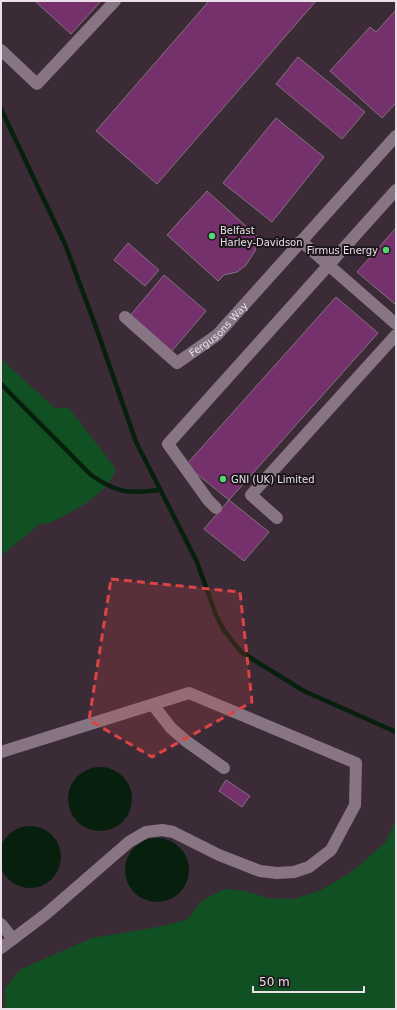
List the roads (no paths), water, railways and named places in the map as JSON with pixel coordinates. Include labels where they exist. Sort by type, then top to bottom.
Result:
[{"type":"street","points":[[1,50],[37,84],[115,1]]},
{"type":"street","name":"Fergusons Way","points":[[125,317],[177,363],[217,335],[396,136]]},
{"type":"street","points":[[216,508],[208,500],[168,444],[396,190]]},
{"type":"street","points":[[301,241],[396,324]]},
{"type":"street","points":[[277,518],[251,495],[396,335]]},
{"type":"street","points":[[1,752],[190,693],[356,763],[355,805],[340,836],[331,850],[309,867],[294,872],[277,873],[260,871],[241,864],[173,832],[162,830],[146,832],[129,842],[46,914],[1,948]]},
{"type":"street","points":[[153,705],[171,728],[186,741],[224,768]]},
{"type":"street","points":[[1,924],[13,939]]},
{"type":"waterway","points":[[1,109],[65,244],[136,442],[197,562],[216,615],[223,629],[241,652],[304,691],[396,732]]},
{"type":"waterway","points":[[1,384],[91,475],[108,486],[123,491],[139,492],[159,490]]},
{"type":"place","name":"Belfast Harley-Davidson","points":[[212,236]]},
{"type":"place","name":"Firmus Energy","points":[[386,250]]},
{"type":"place","name":"GNI (UK) Limited","points":[[223,479]]}]
